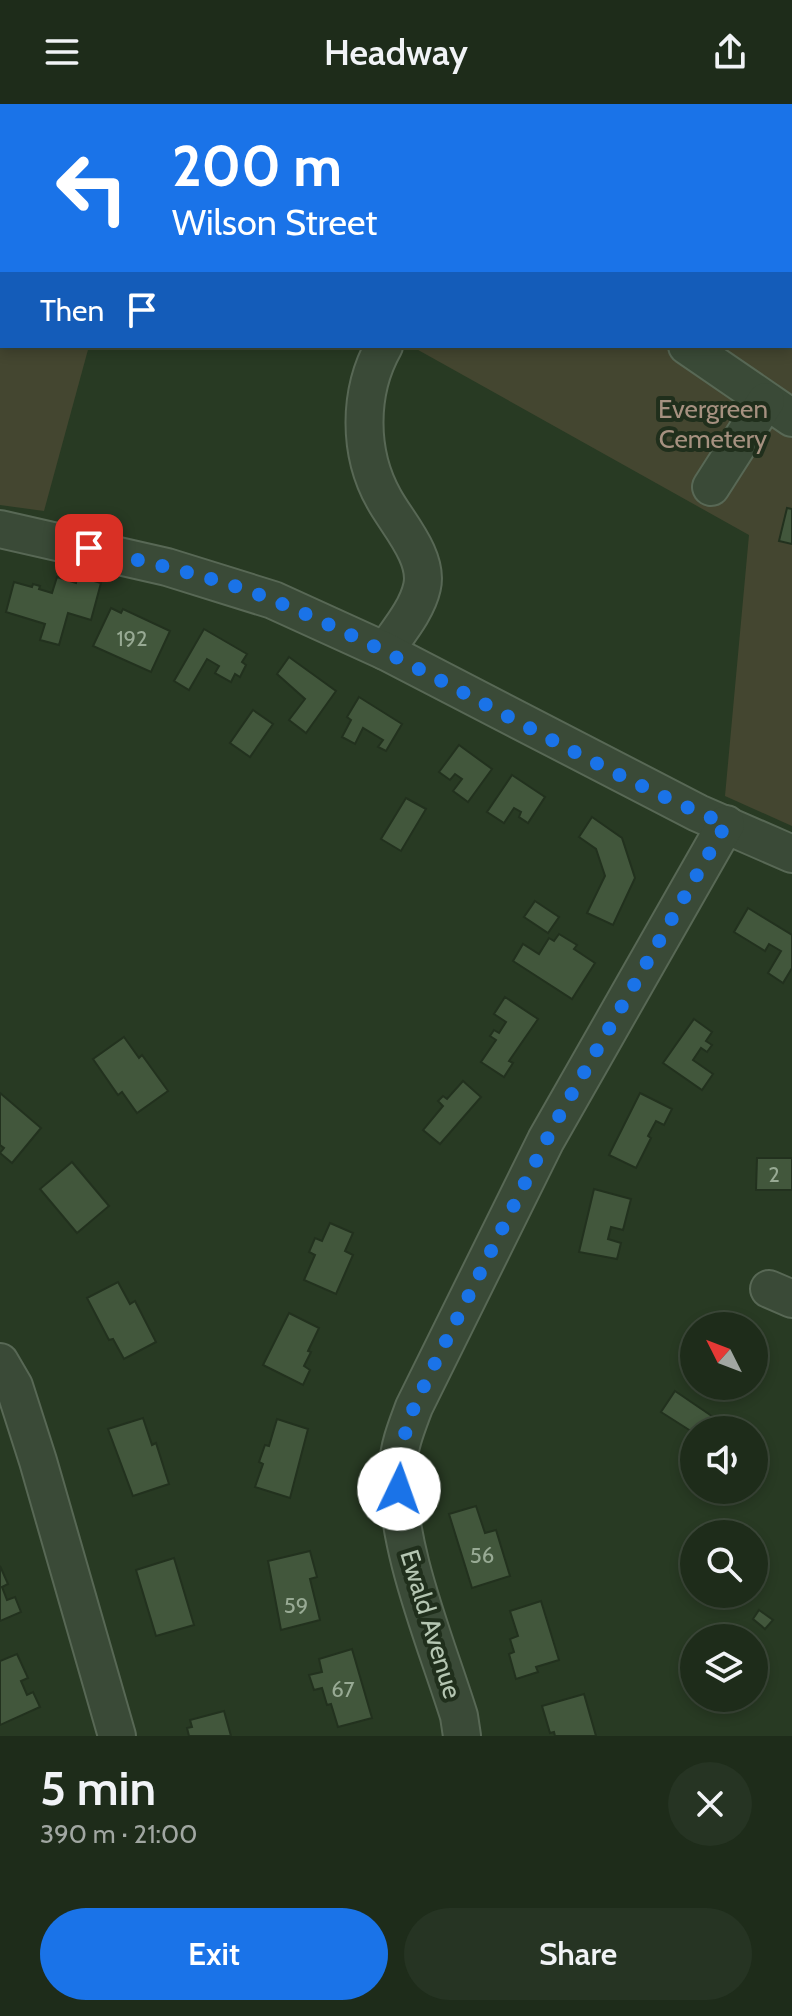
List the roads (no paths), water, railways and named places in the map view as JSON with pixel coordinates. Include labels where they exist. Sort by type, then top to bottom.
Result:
[{"type":"street","points":[[383,348],[366,395],[368,451],[373,478],[385,502],[412,541],[423,586],[409,616],[385,651]]},
{"type":"street","points":[[690,348],[779,409],[711,487]]},
{"type":"street","points":[[0,529],[64,541],[220,582],[273,600],[385,651],[584,755],[792,854]]},
{"type":"street","name":"Ewald Avenue","points":[[462,1736],[459,1716],[407,1546],[399,1489],[402,1443],[414,1407],[546,1140],[726,824]]},
{"type":"street","points":[[0,1362],[14,1386],[38,1461],[117,1736]]},
{"type":"park label","name":"Evergreen Cemetery","points":[[713,424]]}]
